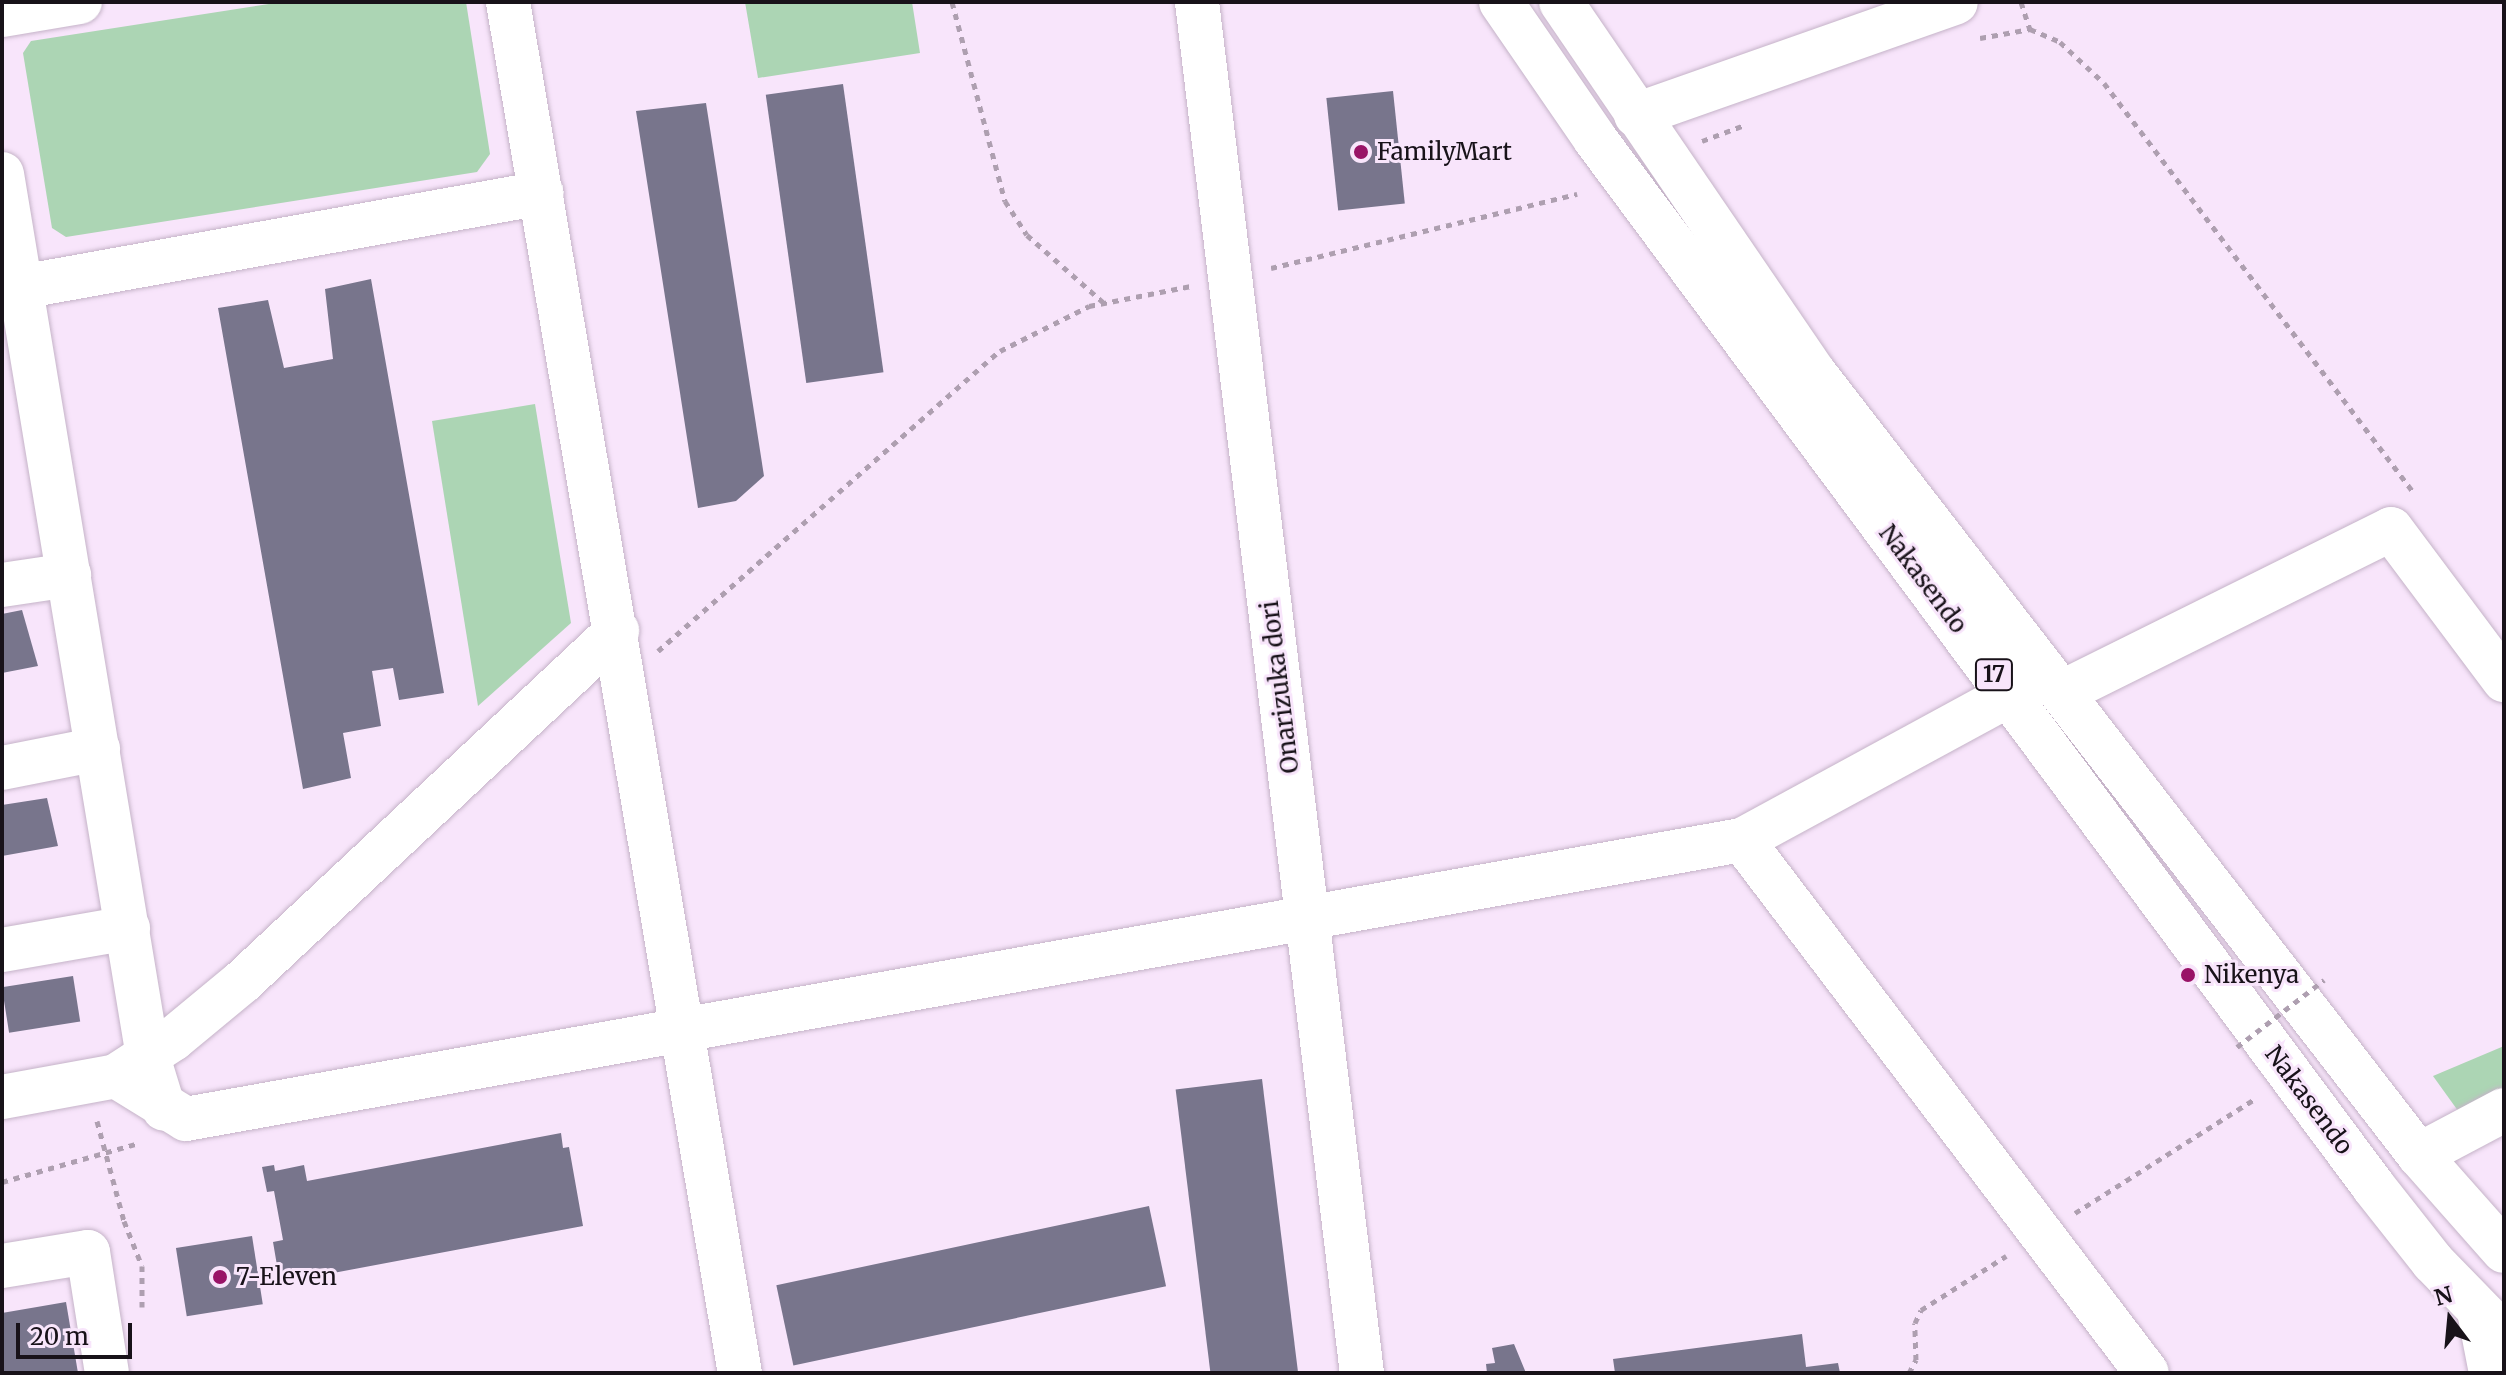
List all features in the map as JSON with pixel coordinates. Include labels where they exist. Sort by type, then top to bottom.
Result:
[{"type":"main road","points":[[2,15],[80,2]]},
{"type":"main road","points":[[508,2],[542,193],[632,646],[682,1031],[740,1373]]},
{"type":"main road","name":"Onarizuka dori","points":[[1197,2],[1362,1373]]},
{"type":"main road","name":"Nakasendo","points":[[1501,2],[1595,139],[2373,1186],[2492,1323]]},
{"type":"main road","name":"Nakasendo","points":[[1561,2],[1815,374],[2419,1155],[2504,1251]]},
{"type":"main road","points":[[1636,115],[1962,22]]},
{"type":"main road","points":[[2,174],[21,287],[17,356],[69,575],[128,928],[117,1072],[154,1125],[1742,840],[2009,695]]},
{"type":"main road","points":[[21,287],[542,193]]},
{"type":"main road","points":[[2063,692],[2391,529],[2504,680]]},
{"type":"main road","points":[[2,585],[69,575]]},
{"type":"main road","points":[[2,1097],[117,1072],[242,982],[632,646]]},
{"type":"main road","points":[[2,768],[98,749]]},
{"type":"main road","points":[[1742,840],[2147,1373]]},
{"type":"main road","points":[[2,950],[128,928]]},
{"type":"main road","points":[[2419,1155],[2504,1110]]},
{"type":"main road","points":[[2,1266],[88,1252],[107,1373]]},
{"type":"main road","points":[[2491,1373],[2492,1323]]},
{"type":"path","points":[[952,2],[1005,201],[1027,235],[1104,303]]},
{"type":"path","points":[[2021,2],[2030,29]]},
{"type":"path","points":[[1962,22],[1998,31],[2030,29],[2060,42],[2104,83],[2424,507]]},
{"type":"path","points":[[1700,142],[1744,125]]},
{"type":"path","points":[[632,646],[1000,351],[1104,303],[1230,277],[1577,194]]},
{"type":"path","points":[[2237,1047],[2324,980]]},
{"type":"path","points":[[117,1072],[108,1153],[124,1221],[142,1266],[142,1320]]},
{"type":"path","points":[[2,1182],[108,1153],[154,1125]]},
{"type":"green space","points":[[282,2],[466,2],[490,154],[477,172],[66,237],[52,228],[23,53],[31,41]]},
{"type":"green space","points":[[745,2],[912,2],[920,53],[758,78]]},
{"type":"green space","points":[[535,404],[571,623],[478,706],[432,421]]},
{"type":"green space","points":[[2504,1046],[2504,1094],[2461,1115],[2433,1076]]},
{"type":"building","points":[[843,84],[883,372],[806,383],[766,95]]},
{"type":"building","points":[[1393,91],[1405,203],[1338,210],[1326,98]]},
{"type":"building","points":[[706,103],[764,476],[736,501],[698,508],[636,111]]},
{"type":"building","points":[[371,279],[444,693],[399,700],[393,668],[372,671],[381,726],[343,733],[351,778],[303,789],[218,308],[268,300],[284,368],[333,359],[325,289]]},
{"type":"building","points":[[22,610],[38,666],[2,673],[2,614]]},
{"type":"building","points":[[47,798],[58,846],[2,856],[2,805]]},
{"type":"building","points":[[73,976],[80,1021],[9,1033],[2,987]]},
{"type":"building","points":[[1262,1079],[1298,1373],[1210,1373],[1176,1090]]},
{"type":"building","points":[[561,1133],[563,1148],[569,1147],[583,1226],[280,1283],[273,1242],[283,1240],[274,1191],[267,1192],[262,1167],[274,1165],[275,1171],[304,1165],[307,1181]]},
{"type":"building","points":[[1149,1206],[1166,1286],[793,1365],[776,1285]]},
{"type":"building","name":"7-Eleven","points":[[252,1236],[263,1304],[187,1316],[176,1248]]},
{"type":"building","points":[[66,1302],[78,1373],[2,1373],[2,1313]]},
{"type":"building","points":[[1802,1334],[1806,1367],[1838,1363],[1840,1373],[1615,1373],[1613,1359]]},
{"type":"building","points":[[1514,1344],[1526,1373],[1487,1373],[1486,1364],[1495,1363],[1492,1348]]},
{"type":"place","name":"FamilyMart","points":[[1361,152]]},
{"type":"place","name":"Nikenya","points":[[2188,975]]},
{"type":"place","name":"7-Eleven","points":[[220,1277]]}]
